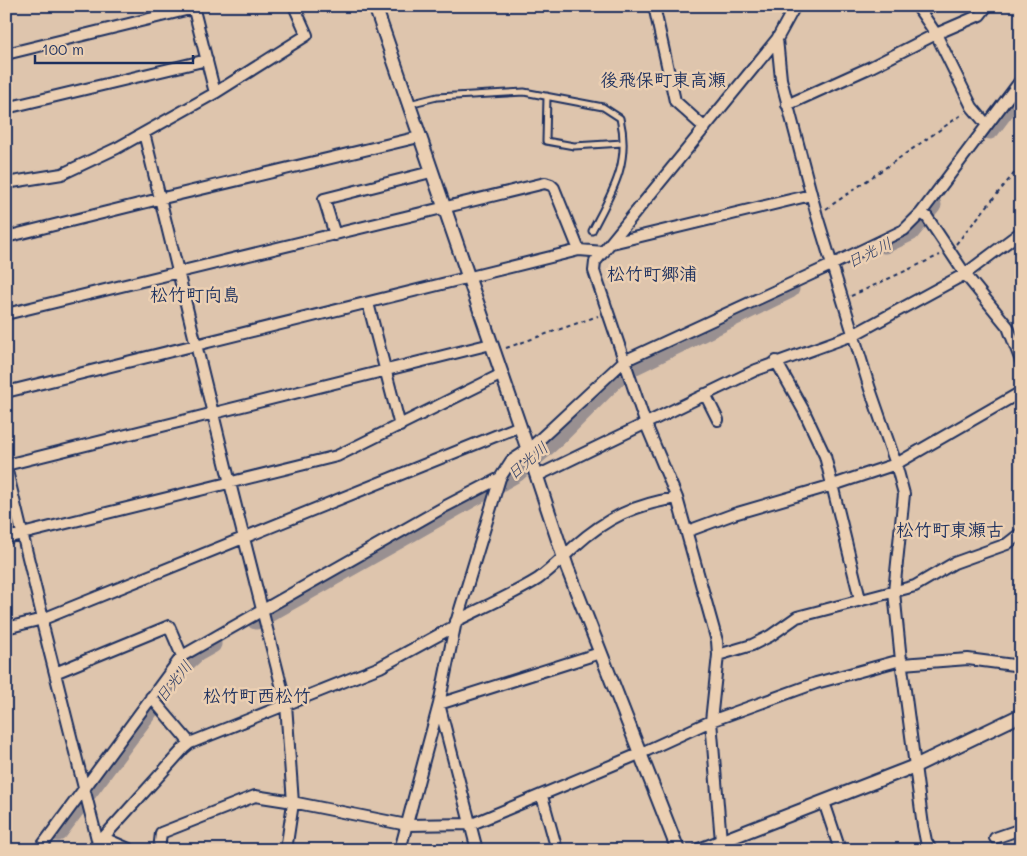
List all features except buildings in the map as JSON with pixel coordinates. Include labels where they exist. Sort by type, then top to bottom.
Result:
[{"type":"street","points":[[375,6],[564,558],[678,850]]},
{"type":"street","points":[[654,6],[675,101],[705,128]]},
{"type":"street","points":[[722,841],[710,720],[718,655],[717,641],[688,531],[677,498],[645,422],[594,271],[595,262],[777,39],[796,6]]},
{"type":"street","points":[[917,6],[936,34],[972,107],[987,125]]},
{"type":"street","points":[[788,105],[871,67],[936,34],[980,16],[987,6]]},
{"type":"street","points":[[6,54],[193,7],[215,93]]},
{"type":"street","points":[[6,183],[62,174],[117,148],[215,93],[307,35],[297,8]]},
{"type":"street","points":[[777,39],[781,79],[811,195],[832,268],[904,494],[894,592],[914,766],[926,841],[931,850]]},
{"type":"street","points":[[6,108],[207,60]]},
{"type":"street","points":[[400,850],[439,704],[455,624],[499,481],[511,461],[530,455],[626,365],[832,268],[904,230],[923,214],[1021,80]]},
{"type":"street","points":[[144,133],[286,704],[294,803],[286,850]]},
{"type":"street","points":[[6,237],[419,137]]},
{"type":"street","points":[[335,234],[324,198],[431,172]]},
{"type":"street","points":[[6,314],[545,183],[554,188],[579,250]]},
{"type":"street","points":[[612,243],[811,195]]},
{"type":"street","points":[[923,214],[965,274],[1008,327],[1021,361]]},
{"type":"street","points":[[537,476],[645,422],[776,361],[853,335],[965,274],[1021,232]]},
{"type":"street","points":[[6,392],[579,250],[604,252]]},
{"type":"street","points":[[368,303],[400,426]]},
{"type":"street","points":[[98,844],[43,626],[24,534],[6,466],[386,371],[493,348]]},
{"type":"street","points":[[776,361],[804,411],[825,456],[860,599]]},
{"type":"street","points":[[6,538],[337,456],[502,374]]},
{"type":"street","points":[[688,531],[734,514],[896,464],[1021,392]]},
{"type":"street","points":[[705,394],[718,420]]},
{"type":"street","points":[[6,628],[43,619],[520,426]]},
{"type":"street","points":[[38,850],[84,794],[154,700],[182,656],[263,614],[446,506],[499,481]]},
{"type":"street","points":[[98,844],[190,743],[380,667],[538,579],[595,529],[619,514],[641,505],[677,498]]},
{"type":"street","points":[[718,655],[752,645],[770,636],[797,617],[915,586],[954,563],[1007,544],[1021,533]]},
{"type":"street","points":[[55,673],[169,626],[182,656]]},
{"type":"street","points":[[439,704],[600,653]]},
{"type":"street","points":[[159,850],[161,833],[255,796],[407,825],[472,824],[639,754],[710,720],[816,683],[902,662],[968,659],[1021,666]]},
{"type":"street","points":[[154,700],[190,743]]},
{"type":"street","points":[[439,704],[472,824],[477,850]]},
{"type":"street","points":[[700,850],[914,766],[1021,716]]},
{"type":"street","points":[[542,796],[557,850]]},
{"type":"street","points":[[824,802],[840,850]]},
{"type":"street","points":[[995,838],[1021,829]]},
{"type":"street","points":[[98,844],[131,850]]},
{"type":"lane","points":[[409,104],[437,97],[524,92],[603,107],[620,118],[624,143],[617,184],[592,231]]},
{"type":"lane","points":[[548,96],[546,141],[574,146],[624,143]]},
{"type":"path","points":[[817,216],[972,107]]},
{"type":"path","points":[[493,348],[608,312]]},
{"type":"waterway","name":"日光川","points":[[990,130],[1021,89]]},
{"type":"waterway","name":"日光川","points":[[885,244],[910,232],[932,205]]},
{"type":"waterway","name":"日光川","points":[[256,620],[516,473],[557,437],[623,371],[790,289]]},
{"type":"waterway","name":"日光川","points":[[58,832],[183,665],[196,653],[212,644]]},
{"type":"district","name":"後飛保町東高瀬","points":[[663,79]]},
{"type":"district","name":"松竹町郷浦","points":[[652,273]]},
{"type":"district","name":"松竹町向島","points":[[195,294]]},
{"type":"district","name":"松竹町東瀬古","points":[[950,529]]},
{"type":"district","name":"松竹町西松竹","points":[[257,695]]}]
